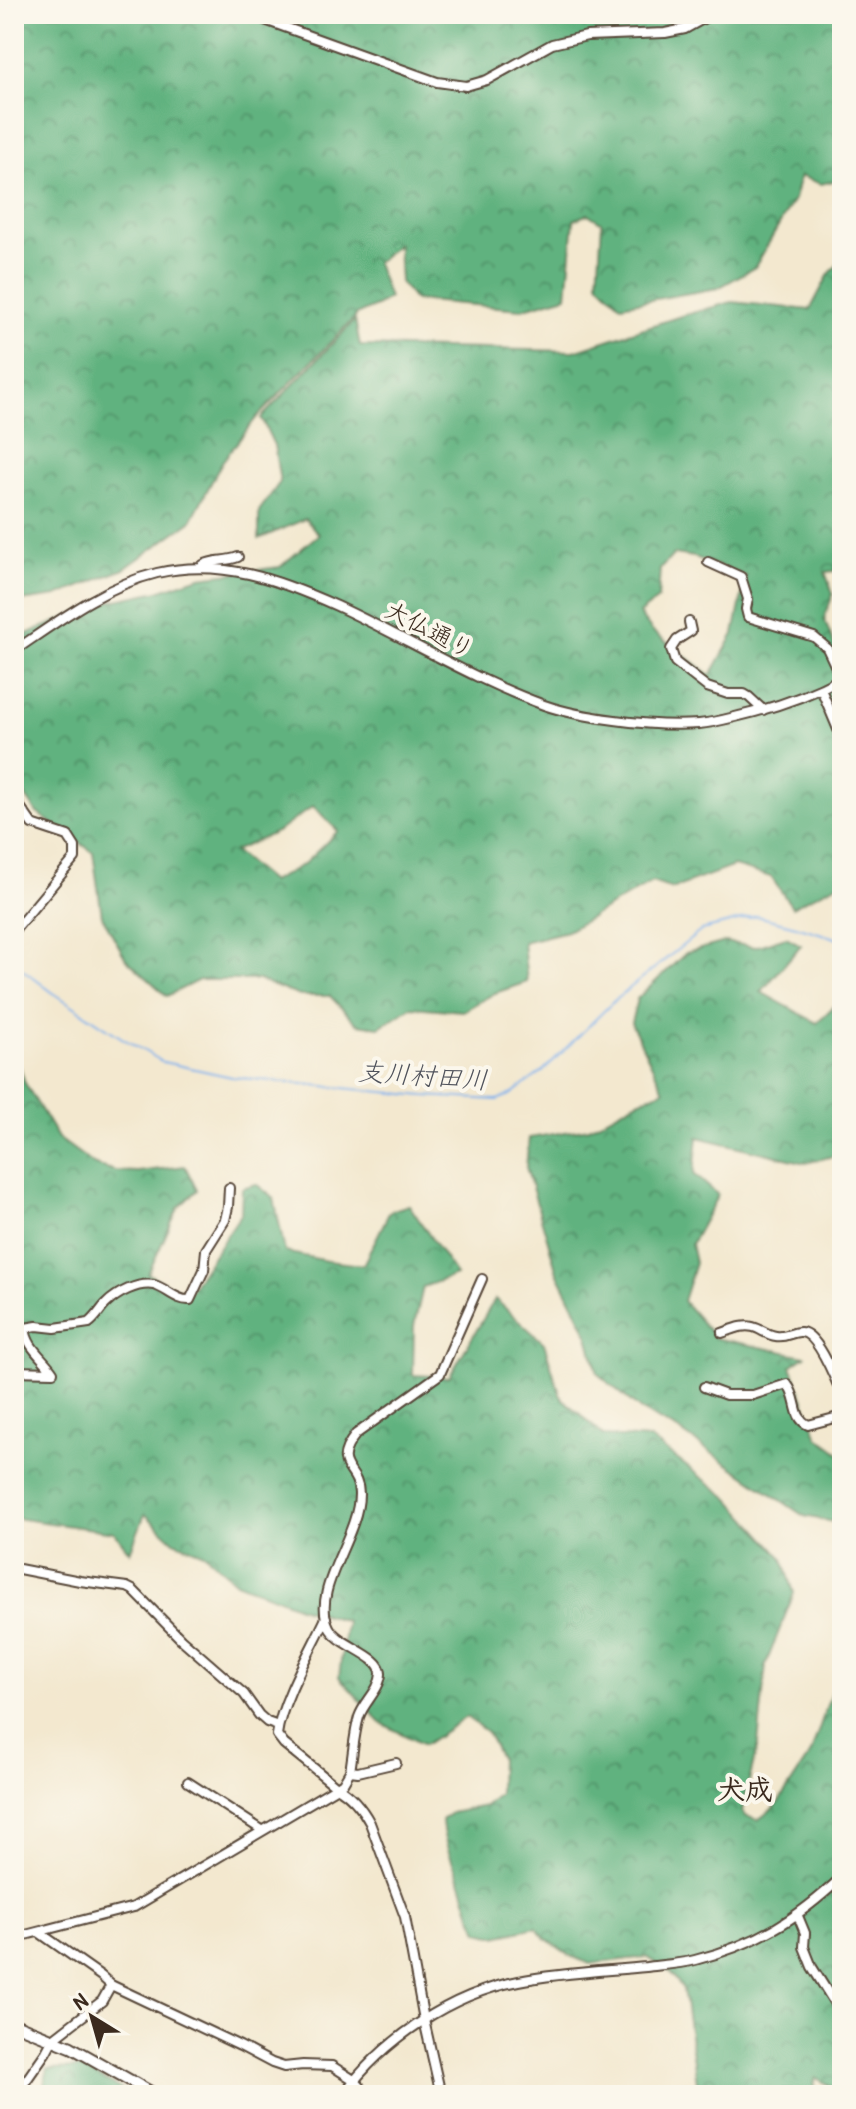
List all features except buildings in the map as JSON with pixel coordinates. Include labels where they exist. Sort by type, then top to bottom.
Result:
[{"type":"main road","points":[[14,2024],[92,2058],[156,2095]]},
{"type":"street","points":[[241,14],[437,82],[466,86],[487,80],[552,44],[587,36],[665,33],[685,29],[712,14]]},
{"type":"street","points":[[199,568],[205,563],[238,557]]},
{"type":"street","points":[[708,562],[741,577],[748,599],[748,617],[814,637],[827,648],[842,678]]},
{"type":"street","name":"大仏通り","points":[[14,651],[96,597],[125,584],[158,573],[207,567],[245,573],[292,586],[447,662],[545,705],[592,717],[641,724],[703,724],[810,695],[842,678]]},
{"type":"street","points":[[689,622],[691,631],[677,640],[671,649],[675,662],[707,687],[728,694],[744,694],[763,710]]},
{"type":"street","points":[[821,689],[842,739]]},
{"type":"street","points":[[14,798],[32,824],[68,836],[75,847],[75,858],[14,931]]},
{"type":"street","points":[[14,1371],[53,1372],[29,1343],[25,1328],[89,1323],[118,1294],[138,1285],[154,1285],[183,1300],[190,1300],[204,1270],[206,1250],[225,1220],[229,1188]]},
{"type":"street","points":[[14,1918],[16,1938],[134,1907],[343,1783],[350,1771],[359,1716],[381,1675],[380,1667],[374,1660],[331,1631],[326,1618],[326,1587],[349,1538],[359,1504],[359,1487],[344,1456],[356,1434],[440,1374],[482,1279]]},
{"type":"street","points":[[722,1333],[740,1326],[752,1326],[771,1336],[806,1333],[815,1340],[842,1395]]},
{"type":"street","points":[[704,1387],[726,1395],[753,1395],[787,1384],[796,1399],[798,1417],[803,1423],[808,1425],[842,1416]]},
{"type":"street","points":[[14,1568],[133,1590],[181,1639],[244,1694],[259,1715],[278,1726]]},
{"type":"street","points":[[326,1618],[286,1703],[277,1735],[284,1744],[346,1792],[370,1823],[405,1917],[441,2095]]},
{"type":"street","points":[[350,1771],[396,1763]]},
{"type":"street","points":[[188,1782],[262,1830]]},
{"type":"street","points":[[343,2095],[375,2058],[424,2020],[453,2004],[518,1981],[692,1961],[750,1942],[798,1916],[842,1877]]},
{"type":"street","points":[[798,1916],[805,1933],[804,1947],[812,1967],[842,2015]]},
{"type":"street","points":[[40,1933],[111,1985],[272,2063],[284,2067],[332,2066],[354,2080],[368,2095]]},
{"type":"street","points":[[16,2095],[53,2039],[102,2001],[111,1985]]},
{"type":"green space","points":[[14,14],[842,14],[842,179],[821,184],[800,176],[794,199],[755,267],[718,288],[621,305],[598,282],[602,223],[588,214],[574,220],[567,296],[521,309],[414,300],[400,282],[398,244],[376,263],[389,298],[358,314],[257,417],[222,462],[191,521],[124,569],[57,596],[14,602]]},
{"type":"green space","points":[[842,260],[842,570],[825,572],[833,594],[824,619],[842,664],[842,882],[792,907],[771,877],[734,866],[672,889],[652,882],[567,931],[523,942],[527,982],[495,993],[463,1011],[411,1007],[379,1027],[357,1024],[330,996],[300,996],[258,980],[199,980],[167,996],[126,959],[102,916],[93,852],[37,813],[14,779],[14,639],[103,603],[158,591],[200,577],[280,567],[319,534],[305,519],[259,539],[259,511],[280,482],[274,445],[261,418],[355,320],[360,346],[574,351],[732,302],[810,310],[829,274]],"holes":[[[674,554],[694,557],[746,576],[734,634],[711,675],[653,632],[639,614],[658,599],[660,569]],[[313,806],[338,831],[304,864],[271,882],[234,851],[279,831]]]},
{"type":"green space","points":[[786,937],[801,945],[761,992],[817,1023],[842,998],[842,1158],[837,1155],[806,1163],[698,1137],[694,1174],[718,1195],[691,1244],[695,1263],[683,1301],[715,1338],[805,1356],[791,1366],[818,1437],[842,1455],[842,1573],[834,1522],[804,1516],[678,1430],[642,1411],[598,1374],[587,1332],[557,1272],[526,1167],[529,1138],[589,1128],[664,1090],[631,1023],[637,999],[686,953],[725,942],[754,947]]},
{"type":"green space","points":[[14,1059],[58,1138],[95,1165],[115,1171],[137,1172],[185,1166],[197,1190],[178,1208],[148,1274],[187,1294],[241,1214],[242,1188],[256,1184],[274,1198],[285,1252],[327,1261],[363,1265],[390,1211],[409,1205],[456,1275],[423,1287],[414,1326],[413,1375],[449,1377],[495,1299],[544,1343],[561,1397],[604,1436],[650,1439],[729,1498],[783,1558],[794,1593],[766,1664],[758,1744],[742,1811],[745,1816],[758,1820],[776,1806],[811,1753],[837,1675],[842,1637],[842,2094],[815,2077],[814,2091],[817,2095],[699,2095],[683,1989],[670,1972],[646,1957],[590,1964],[571,1956],[545,1938],[536,1927],[496,1936],[479,1932],[449,1852],[442,1820],[451,1813],[485,1806],[499,1794],[500,1758],[487,1732],[466,1717],[424,1745],[381,1723],[339,1677],[346,1621],[299,1607],[236,1582],[204,1553],[174,1541],[145,1514],[130,1552],[114,1532],[14,1518]]},
{"type":"green space","points":[[81,2068],[129,2095],[41,2095],[48,2069]]},
{"type":"waterway","name":"支川村田川","points":[[14,963],[52,992],[163,1062],[232,1077],[497,1100],[510,1095],[542,1072],[615,1000],[702,930],[757,916],[842,940]]},
{"type":"district","name":"犬成","points":[[745,1789]]}]
